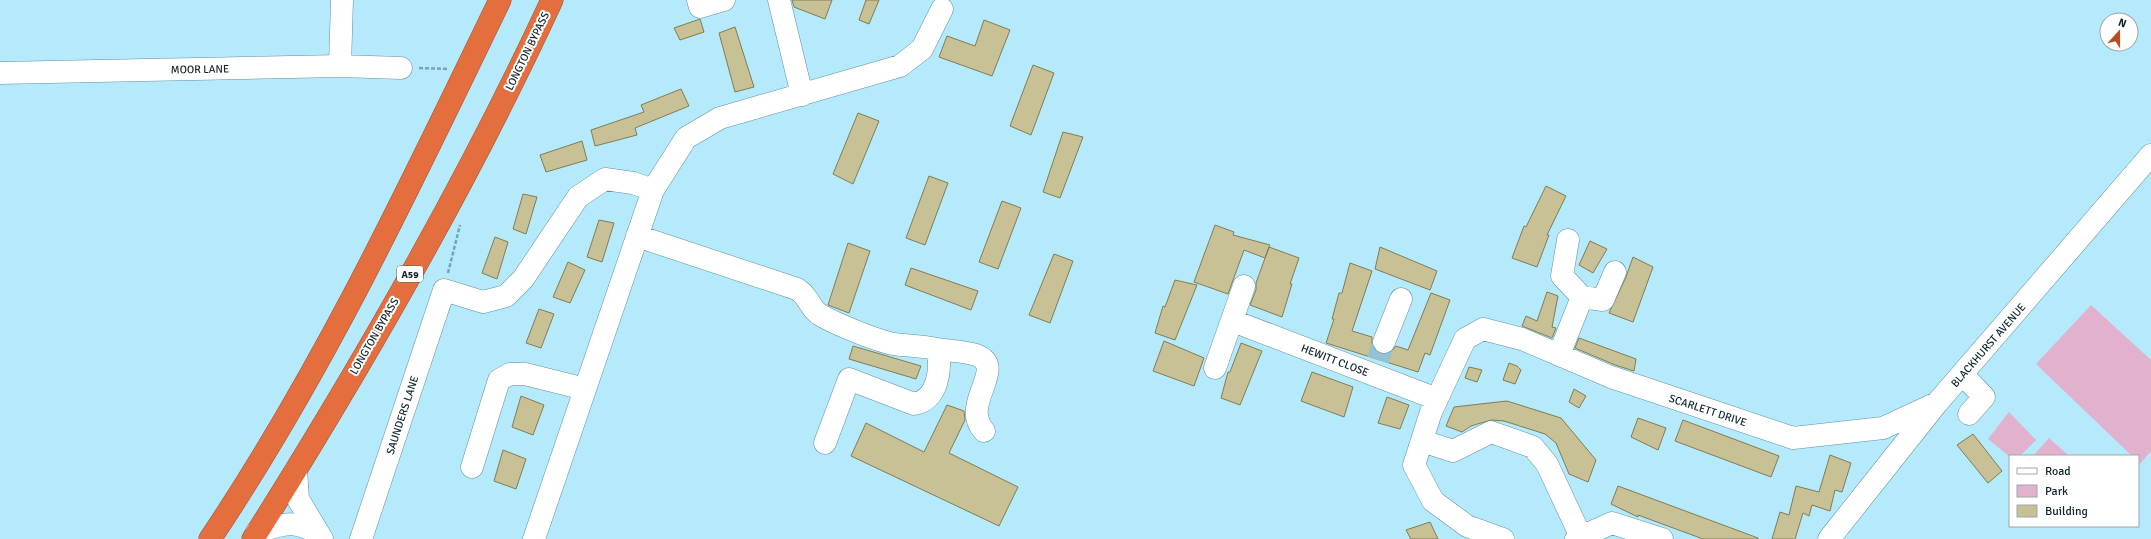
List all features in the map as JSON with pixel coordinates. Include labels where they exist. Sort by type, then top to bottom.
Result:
[{"type":"highway","points":[[210,539],[245,487],[354,297],[500,0]]},
{"type":"highway","name":"LONGTON BYPASS","points":[[255,535],[296,470],[399,294],[450,203],[552,0]]},
{"type":"street","points":[[340,66],[342,0]]},
{"type":"street","points":[[698,0],[700,7],[724,0]]},
{"type":"street","points":[[779,0],[802,95]]},
{"type":"street","points":[[534,539],[653,190],[686,138],[720,118],[900,66],[922,50],[942,9]]},
{"type":"street","name":"MOOR LANE","points":[[0,73],[340,66],[401,68]]},
{"type":"street","name":"BLACKHURST AVENUE","points":[[1829,539],[1937,403],[2151,155]]},
{"type":"street","points":[[444,290],[483,302],[506,296],[523,279],[578,197],[605,179],[632,182],[653,190]]},
{"type":"street","points":[[637,236],[797,289],[805,293],[812,307],[819,313],[841,325],[893,344],[977,355],[986,362],[989,368],[980,395],[976,414],[977,423],[984,431]]},
{"type":"street","points":[[1568,240],[1562,276],[1582,296],[1602,300],[1615,272]]},
{"type":"street","points":[[1215,368],[1233,322],[1244,286]]},
{"type":"street","name":"SAUNDERS LANE","points":[[361,539],[444,290]]},
{"type":"street","points":[[1559,355],[1582,296]]},
{"type":"street","points":[[1379,359],[1401,299]]},
{"type":"street","name":"HEWITT CLOSE","points":[[1233,322],[1379,359],[1437,399]]},
{"type":"street","name":"SCARLETT DRIVE","points":[[1437,399],[1465,339],[1483,329],[1522,339],[1611,377],[1792,438],[1883,428],[1937,403]]},
{"type":"street","points":[[825,443],[849,379],[914,404],[921,403],[927,399],[936,384],[940,365],[937,349]]},
{"type":"street","points":[[472,467],[499,380],[510,374],[525,374],[585,388]]},
{"type":"street","points":[[1962,374],[1984,397],[1969,414]]},
{"type":"street","points":[[1437,399],[1414,465],[1433,501],[1467,526],[1503,539]]},
{"type":"street","points":[[1422,441],[1453,452],[1491,432],[1533,447],[1547,464],[1578,538],[1612,523],[1662,539]]},
{"type":"street","points":[[296,470],[298,499],[320,536]]},
{"type":"street","points":[[255,535],[290,523],[302,524],[320,536]]},
{"type":"path","points":[[401,68],[450,69]]},
{"type":"path","points":[[444,290],[461,223],[450,203]]},
{"type":"green space","points":[[2091,305],[2151,360],[2151,451],[2140,464],[2139,455],[2131,455],[2036,364]]},
{"type":"green space","points":[[2009,412],[2036,440],[2021,455],[2009,456],[1988,439]]},
{"type":"green space","points":[[2049,438],[2068,455],[2034,455]]},
{"type":"building","points":[[792,0],[832,0],[825,19],[794,7]]},
{"type":"building","points":[[866,0],[879,0],[869,24],[859,20]]},
{"type":"building","points":[[700,19],[704,32],[680,40],[674,28]]},
{"type":"building","points":[[984,20],[1010,30],[992,76],[939,57],[947,36],[975,46]]},
{"type":"building","points":[[735,27],[754,87],[735,92],[719,33]]},
{"type":"building","points":[[1033,65],[1054,73],[1031,135],[1010,126]]},
{"type":"building","points":[[681,89],[689,106],[635,128],[637,135],[595,146],[591,130],[644,112],[641,105]]},
{"type":"building","points":[[858,113],[879,121],[853,184],[833,174]]},
{"type":"building","points":[[1063,132],[1083,137],[1060,198],[1043,192]]},
{"type":"building","points":[[582,141],[587,160],[546,172],[540,155]]},
{"type":"building","points":[[929,176],[948,183],[925,245],[906,238]]},
{"type":"building","points":[[1546,186],[1566,196],[1547,235],[1549,235],[1537,267],[1512,258],[1524,226],[1526,227]]},
{"type":"building","points":[[523,194],[537,197],[526,234],[513,229]]},
{"type":"building","points":[[1002,201],[1021,208],[998,269],[979,262]]},
{"type":"building","points":[[599,220],[614,223],[602,262],[587,257]]},
{"type":"building","points":[[1215,225],[1234,232],[1233,235],[1270,245],[1265,258],[1244,250],[1228,294],[1194,282]]},
{"type":"building","points":[[495,237],[508,242],[497,279],[482,273]]},
{"type":"building","points":[[1590,241],[1607,249],[1593,273],[1579,265]]},
{"type":"building","points":[[848,243],[870,251],[849,313],[828,305]]},
{"type":"building","points":[[1269,247],[1299,258],[1290,284],[1292,284],[1282,317],[1250,305]]},
{"type":"building","points":[[1380,247],[1437,271],[1430,290],[1375,269]]},
{"type":"building","points":[[1054,254],[1073,261],[1050,323],[1029,315]]},
{"type":"building","points":[[1633,257],[1653,267],[1633,322],[1609,313],[1626,277]]},
{"type":"building","points":[[568,262],[585,270],[570,303],[553,297]]},
{"type":"building","points":[[1350,263],[1372,271],[1352,331],[1372,337],[1374,349],[1380,354],[1391,352],[1396,346],[1408,350],[1431,293],[1450,300],[1430,355],[1425,353],[1418,372],[1326,343],[1334,319],[1332,319],[1339,293],[1342,293]]},
{"type":"building","points":[[911,268],[978,291],[971,310],[905,285]]},
{"type":"building","points":[[1175,280],[1197,285],[1175,340],[1155,333],[1163,306],[1165,307]]},
{"type":"building","points":[[1547,292],[1558,296],[1552,327],[1556,328],[1552,338],[1522,326],[1526,316],[1537,321]]},
{"type":"building","points":[[539,309],[554,314],[541,348],[526,343]]},
{"type":"building","points":[[1579,338],[1636,359],[1634,371],[1615,365],[1575,348]]},
{"type":"building","points":[[1164,341],[1204,358],[1194,386],[1153,371]]},
{"type":"building","points":[[1241,343],[1262,351],[1240,405],[1221,398],[1228,372],[1230,372]]},
{"type":"building","points":[[853,346],[921,366],[916,379],[849,359]]},
{"type":"building","points":[[1509,363],[1517,366],[1521,370],[1515,384],[1503,380]]},
{"type":"building","points":[[1469,367],[1482,370],[1477,382],[1465,378]]},
{"type":"building","points":[[1312,372],[1353,387],[1344,417],[1301,401]]},
{"type":"building","points":[[1574,389],[1586,396],[1579,408],[1569,402]]},
{"type":"building","points":[[521,396],[544,405],[533,435],[512,427]]},
{"type":"building","points":[[1387,397],[1409,405],[1400,429],[1378,423]]},
{"type":"building","points":[[1507,401],[1561,418],[1596,460],[1588,482],[1569,474],[1556,443],[1545,434],[1504,421],[1491,420],[1471,426],[1462,432],[1446,426],[1454,407]]},
{"type":"building","points":[[947,405],[964,411],[965,420],[949,453],[1018,487],[999,526],[851,456],[866,423],[924,452]]},
{"type":"building","points":[[1638,418],[1666,428],[1658,450],[1631,437]]},
{"type":"building","points":[[1683,420],[1779,456],[1771,477],[1675,441]]},
{"type":"building","points":[[1973,434],[2002,471],[1988,483],[1957,445]]},
{"type":"building","points":[[503,450],[526,459],[516,489],[494,481]]},
{"type":"building","points":[[1830,455],[1851,463],[1842,492],[1835,490],[1830,511],[1812,505],[1809,516],[1803,513],[1795,539],[1772,539],[1780,512],[1789,515],[1796,486],[1819,492]]},
{"type":"building","points":[[1618,486],[1758,539],[1703,539],[1638,515],[1638,517],[1611,504]]},
{"type":"building","points":[[1430,522],[1438,539],[1411,539],[1406,530]]},
{"type":"tunnel","points":[[1378,360],[1384,342]]}]
